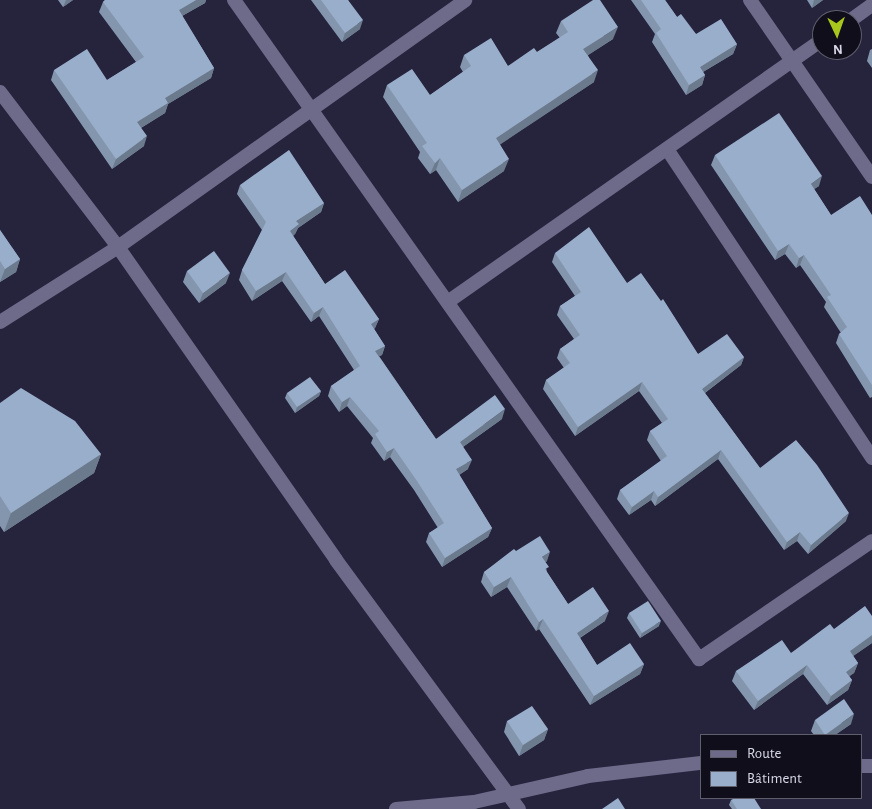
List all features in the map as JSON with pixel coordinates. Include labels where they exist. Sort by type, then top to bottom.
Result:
[{"type":"street","points":[[234,0],[449,301],[699,659],[872,541]]},
{"type":"street","points":[[0,322],[118,247],[312,111],[465,0]]},
{"type":"street","points":[[750,0],[872,177]]},
{"type":"street","points":[[449,301],[812,47]]},
{"type":"street","points":[[0,92],[118,247],[336,560],[519,809]]},
{"type":"street","points":[[667,149],[872,458]]},
{"type":"street","points":[[396,809],[474,802],[588,776],[700,763]]},
{"type":"building","points":[[105,0],[196,0],[179,10],[214,68],[165,98],[168,103],[137,122],[147,136],[116,159],[54,70],[87,49],[107,80],[144,57],[103,2]]},
{"type":"building","points":[[321,0],[348,0],[363,20],[345,33]]},
{"type":"building","points":[[593,0],[600,0],[618,27],[583,49],[598,70],[496,138],[509,159],[462,190],[440,158],[435,163],[422,146],[427,143],[387,85],[412,69],[430,95],[471,66],[464,55],[491,38],[508,66],[534,48],[537,52],[568,32],[561,21]]},
{"type":"building","points":[[641,0],[665,0],[677,17],[681,14],[696,34],[721,19],[737,44],[700,67],[705,75],[689,85],[656,33],[661,29]]},
{"type":"building","points":[[779,113],[822,176],[811,184],[831,215],[860,196],[872,215],[872,385],[839,334],[847,327],[827,297],[831,295],[804,255],[799,258],[789,244],[778,251],[715,155]]},
{"type":"building","points":[[289,150],[324,203],[296,221],[299,224],[290,231],[325,284],[345,270],[379,319],[371,324],[385,346],[375,351],[436,439],[495,395],[505,409],[460,442],[472,460],[456,469],[492,528],[445,558],[429,533],[444,523],[417,481],[394,448],[387,452],[375,434],[379,431],[350,397],[342,402],[331,386],[360,366],[323,307],[314,313],[286,272],[256,291],[242,270],[266,222],[240,185]]},
{"type":"building","points":[[589,227],[627,283],[641,273],[661,301],[663,299],[698,354],[727,334],[744,357],[702,389],[760,468],[796,440],[817,465],[849,513],[811,545],[800,532],[787,542],[721,450],[658,497],[654,491],[632,507],[620,490],[667,456],[650,431],[668,419],[642,382],[578,427],[546,380],[570,363],[560,349],[580,335],[560,306],[581,292],[555,253]]},
{"type":"building","points":[[0,230],[20,259],[5,269],[0,261]]},
{"type":"building","points":[[214,251],[230,273],[203,293],[187,271]]},
{"type":"building","points":[[310,377],[321,391],[297,407],[287,393]]},
{"type":"building","points":[[21,388],[75,421],[101,454],[11,513],[0,496],[0,403]]},
{"type":"building","points":[[540,536],[550,552],[542,557],[549,567],[545,569],[568,604],[593,587],[609,611],[577,633],[597,665],[630,643],[644,664],[594,696],[543,619],[539,622],[511,577],[494,587],[484,572],[514,549],[516,551]]},
{"type":"building","points":[[648,601],[661,621],[642,633],[629,613]]},
{"type":"building","points":[[865,606],[872,616],[872,635],[850,651],[858,663],[846,672],[852,680],[831,696],[807,665],[758,701],[736,671],[782,640],[791,653],[830,624],[834,629]]},
{"type":"building","points":[[844,699],[854,714],[826,734],[824,734],[815,720]]},
{"type":"building","points":[[532,706],[548,729],[523,745],[507,721]]},
{"type":"building","points":[[618,798],[625,809],[602,809]]},
{"type":"building","points":[[755,799],[761,809],[737,809],[731,800]]}]
